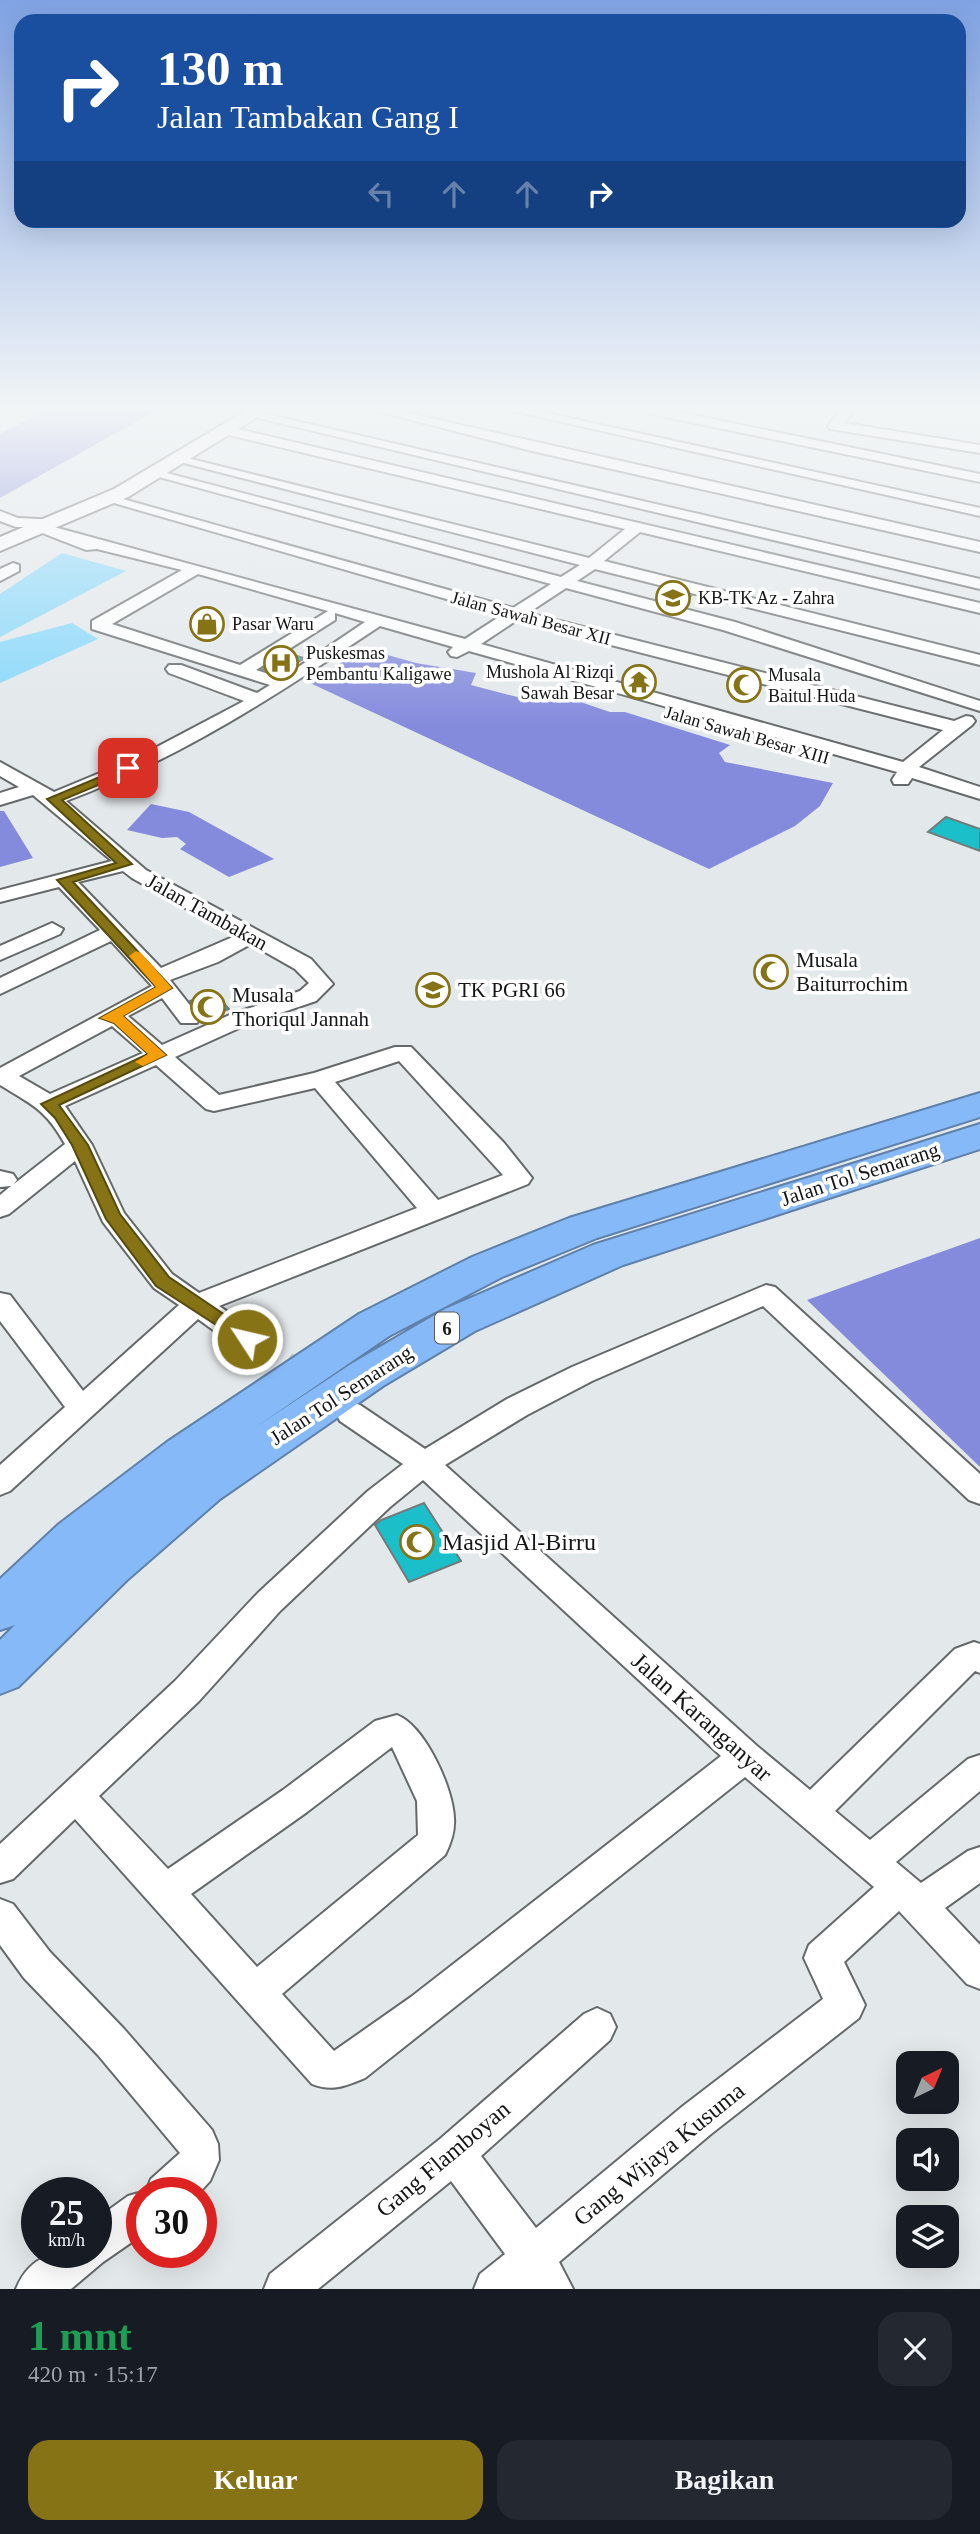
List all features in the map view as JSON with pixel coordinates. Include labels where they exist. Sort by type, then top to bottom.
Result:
[{"type":"highway","name":"Jalan Tol Semarang","points":[[0,1610],[76,1538],[183,1454],[363,1332],[464,1278],[583,1228],[980,1105]]},
{"type":"highway","name":"Jalan Tol Semarang","points":[[0,1672],[110,1566],[204,1486],[367,1375],[460,1320],[608,1255],[980,1136]]},
{"type":"street","points":[[0,545],[11,523],[48,525],[67,517]]},
{"type":"street","name":"Jalan Sawah Besar XII","points":[[170,517],[513,614],[958,728]]},
{"type":"street","points":[[316,517],[741,629],[812,651],[868,674],[980,708]]},
{"type":"street","points":[[401,517],[980,660]]},
{"type":"street","points":[[594,517],[980,608]]},
{"type":"street","points":[[462,649],[659,517]]},
{"type":"street","points":[[694,517],[980,584]]},
{"type":"street","points":[[843,517],[980,547]]},
{"type":"street","name":"Jalan Sawah Besar XIII","points":[[48,525],[83,545],[191,572],[980,793]]},
{"type":"street","points":[[191,572],[98,625],[284,684]]},
{"type":"street","name":"Jalan Sawah Besar XIII","points":[[191,572],[329,616],[372,624]]},
{"type":"street","points":[[242,671],[329,616]]},
{"type":"street","points":[[0,799],[46,794],[146,760],[258,700],[372,624]]},
{"type":"street","points":[[175,669],[258,700]]},
{"type":"street","points":[[907,771],[980,708]]},
{"type":"street","name":"Jalan Tambakan","points":[[0,768],[46,794],[125,864],[249,937],[303,964],[322,984],[308,996],[240,1019],[158,1055]]},
{"type":"street","points":[[0,896],[125,864]]},
{"type":"street","points":[[64,880],[161,982],[189,1018]]},
{"type":"street","points":[[0,954],[52,929]]},
{"type":"street","points":[[0,987],[112,932]]},
{"type":"street","points":[[5,1082],[161,982],[249,937]]},
{"type":"street","points":[[0,1483],[81,1408],[209,1312],[432,1210],[519,1178],[495,1149],[402,1052],[320,1079],[214,1104],[118,1019],[107,1018]]},
{"type":"street","points":[[48,1104],[158,1055]]},
{"type":"street","points":[[320,1079],[432,1210]]},
{"type":"street","points":[[5,1082],[48,1104],[61,1115],[80,1145],[112,1216],[163,1281],[247,1339]]},
{"type":"street","points":[[0,1208],[80,1145]]},
{"type":"street","points":[[0,1867],[187,1691],[269,1602],[379,1499],[409,1453],[766,1294],[980,1492]]},
{"type":"street","points":[[0,1302],[81,1408]]},
{"type":"street","name":"Jalan Karanganyar","points":[[350,1413],[409,1453],[744,1757],[909,1897],[980,1971]]},
{"type":"street","points":[[810,1813],[966,1659],[974,1656],[980,1659]]},
{"type":"street","points":[[167,1891],[295,1801],[387,1731],[397,1730],[403,1735],[434,1795],[439,1820],[433,1844],[257,1991]]},
{"type":"street","points":[[75,1794],[167,1891],[326,2070],[336,2070],[351,2064],[744,1757]]},
{"type":"street","points":[[870,1862],[980,1770]]},
{"type":"street","points":[[909,1897],[980,1863]]},
{"type":"street","name":"Gang Wijaya Kusuma","points":[[495,2289],[543,2273],[696,2120],[826,2023],[846,2005],[822,1958],[909,1897]]},
{"type":"street","points":[[0,1916],[37,1965],[111,2042],[198,2144],[201,2153],[198,2165],[184,2177]]},
{"type":"street","name":"Gang Flamboyan","points":[[285,2289],[454,2153],[597,2026]]},
{"type":"street","points":[[454,2153],[543,2273]]},
{"type":"street","points":[[37,2289],[65,2268]]},
{"type":"shaded area","points":[[62,553],[126,571],[0,637],[0,594]]},
{"type":"shaded area","points":[[72,623],[98,639],[0,683],[0,642]]},
{"type":"shaded area","points":[[363,648],[416,663],[476,673],[471,685],[521,698],[536,691],[551,692],[610,712],[625,712],[730,745],[719,753],[725,762],[833,783],[820,806],[795,826],[709,869],[310,683]]},
{"type":"shaded area","points":[[151,804],[189,812],[274,859],[229,877],[180,849],[186,844],[177,837],[162,838],[127,830]]},
{"type":"shaded area","points":[[0,811],[4,811],[33,858],[0,867]]},
{"type":"shaded area","points":[[980,1238],[980,1467],[807,1300]]},
{"type":"building","points":[[668,590],[691,596],[680,605],[656,599]]},
{"type":"building","name":"Puskesmas Pembantu Kaligawe","points":[[287,653],[304,658],[281,674],[263,669]]},
{"type":"building","points":[[946,817],[980,829],[980,851],[928,832]]},
{"type":"building","name":"Musala Thoriqul Jannah","points":[[215,993],[229,1009],[203,1018],[190,1001]]},
{"type":"building","name":"Masjid Al-Birru","points":[[424,1503],[461,1561],[409,1582],[375,1525],[381,1520]]},
{"type":"tunnel","points":[[247,1339],[309,1384]]},
{"type":"slow traffic","points":[[136,956],[165,988],[107,1018],[118,1019],[158,1055],[143,1062]]},
{"type":"place","name":"KB-TK Az - Zahra","points":[[673,598]]},
{"type":"place","name":"Pasar Waru","points":[[207,624]]},
{"type":"place","name":"Puskesmas Pembantu Kaligawe","points":[[281,663]]},
{"type":"place","name":"Mushola Al Rizqi Sawah Besar","points":[[639,682]]},
{"type":"place","name":"Musala Baitul Huda","points":[[744,685]]},
{"type":"place","name":"Musala Baiturrochim","points":[[771,972]]},
{"type":"place","name":"TK PGRI 66","points":[[433,990]]},
{"type":"place","name":"Musala Thoriqul Jannah","points":[[208,1007]]},
{"type":"place","name":"Masjid Al-Birru","points":[[417,1542]]},
{"type":"route","points":[[128,768],[53,799],[125,864],[64,880],[165,988],[107,1018],[118,1019],[158,1055],[48,1104],[61,1115],[80,1145],[99,1182],[112,1216],[163,1281],[247,1339]]}]
